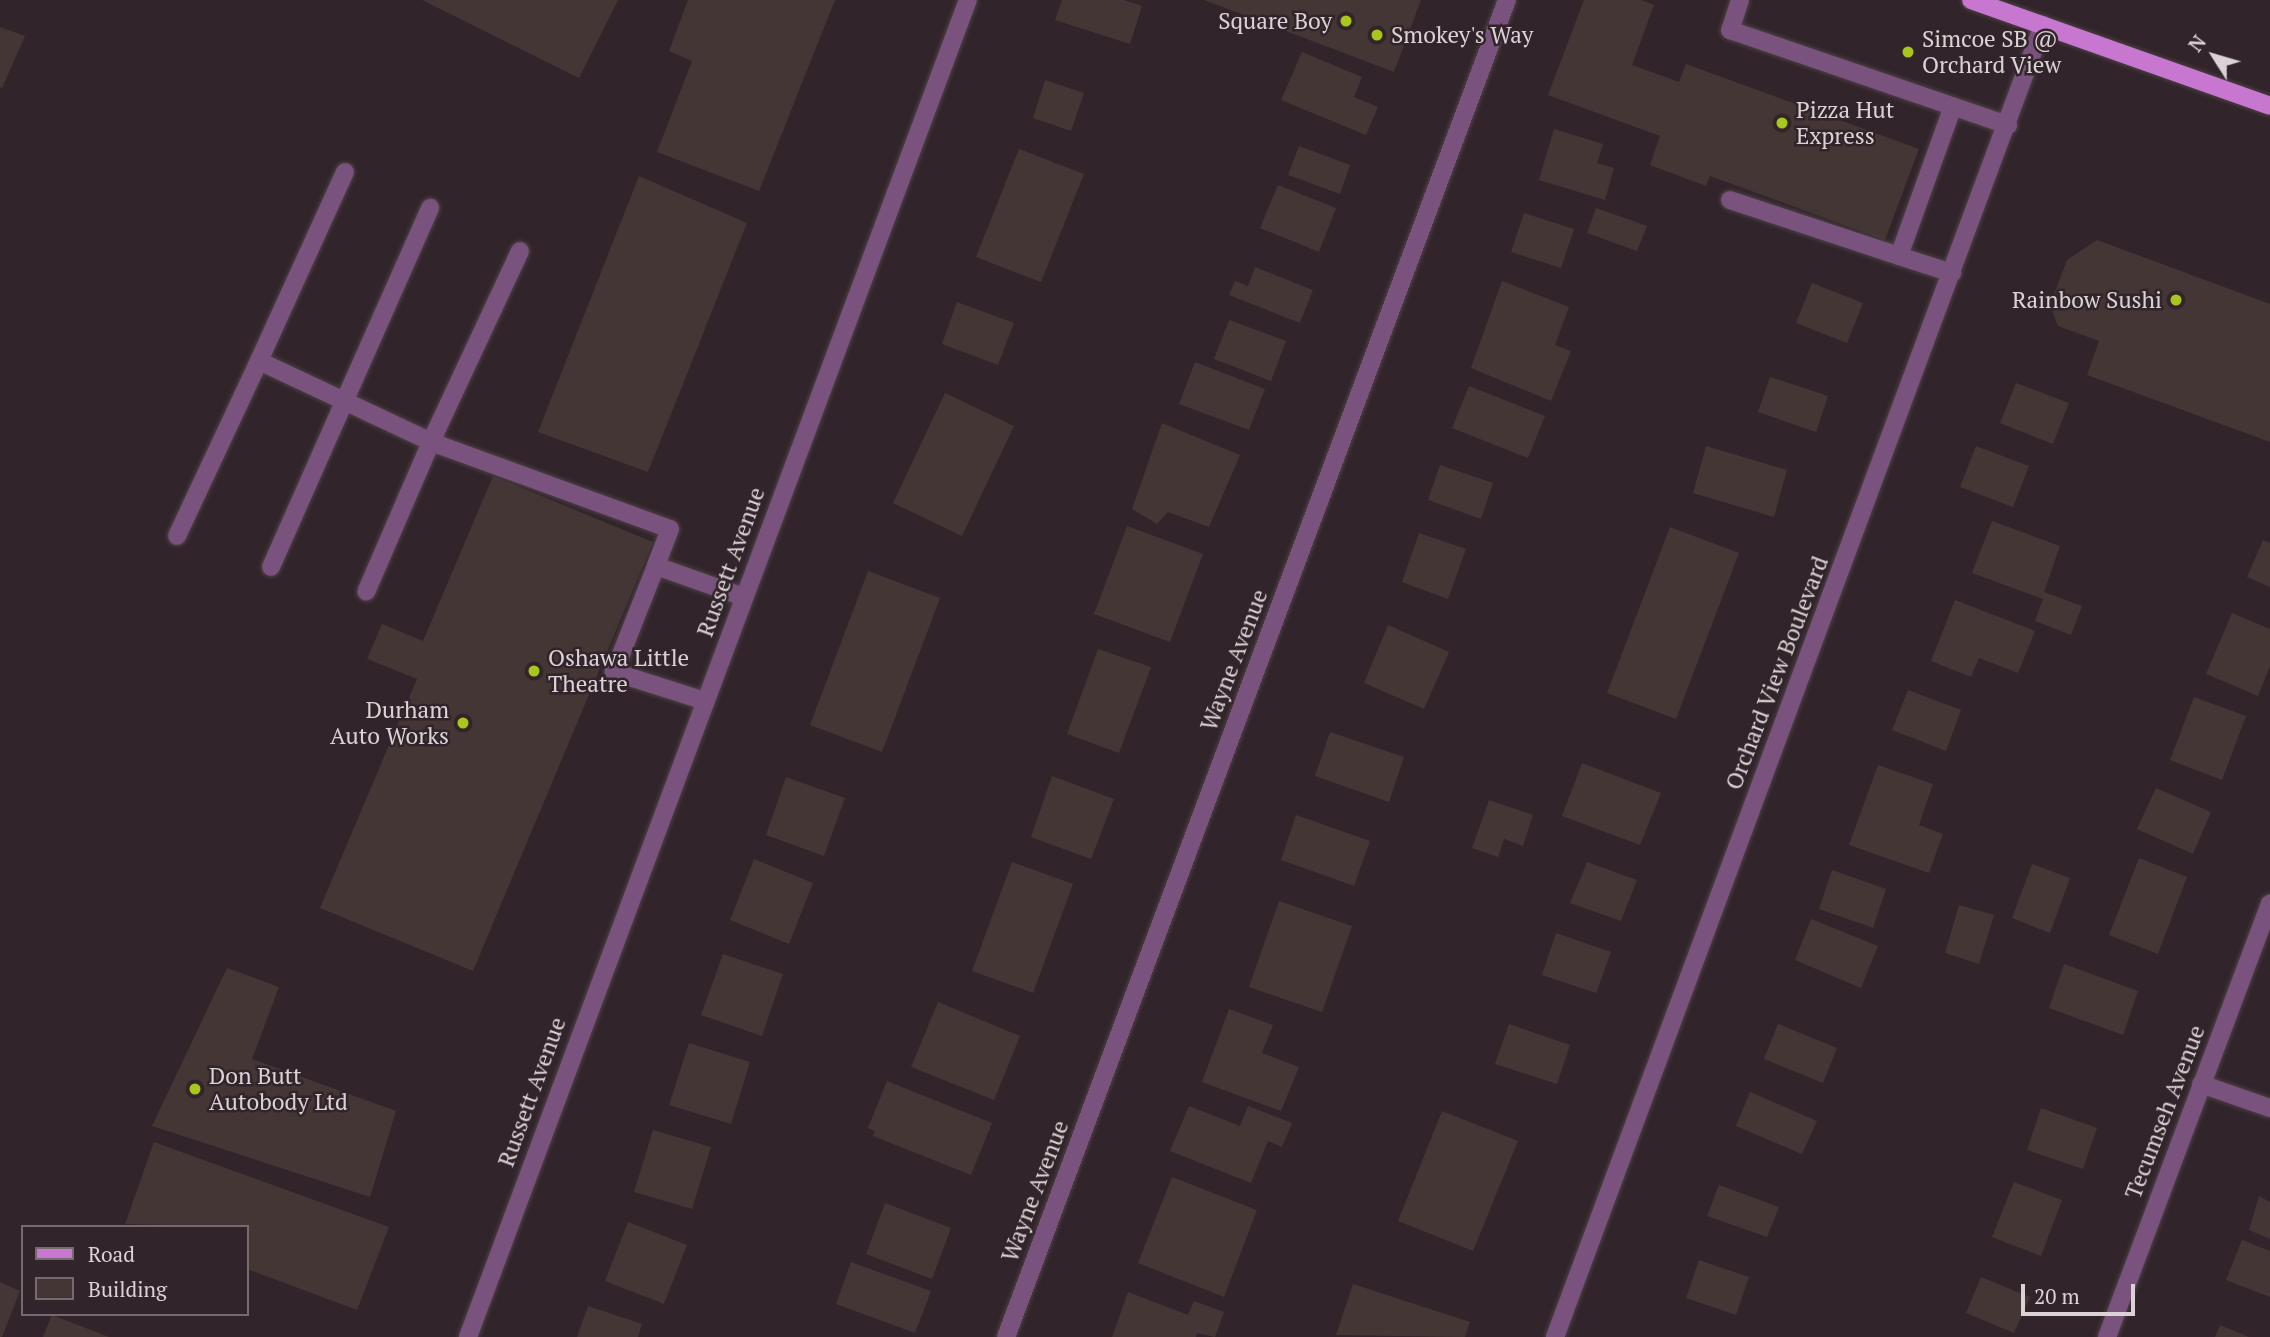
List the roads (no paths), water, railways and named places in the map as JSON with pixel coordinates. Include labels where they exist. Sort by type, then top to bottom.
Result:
[{"type":"main road","points":[[1971,0],[2270,106]]},
{"type":"street","name":"Russett Avenue","points":[[468,1337],[968,0]]},
{"type":"street","name":"Wayne Avenue","points":[[1006,1337],[1507,0]]},
{"type":"street","points":[[1740,0],[1730,30],[2008,124]]},
{"type":"street","name":"Orchard View Boulevard","points":[[1555,1337],[2043,25]]},
{"type":"street","points":[[1899,256],[1953,106]]},
{"type":"street","points":[[177,536],[345,172]]},
{"type":"street","points":[[1730,200],[1952,273]]},
{"type":"street","points":[[271,567],[430,208]]},
{"type":"street","points":[[366,592],[431,442],[520,251]]},
{"type":"street","points":[[259,361],[431,442],[670,529],[614,672],[705,701]]},
{"type":"street","points":[[656,566],[744,597]]},
{"type":"street","name":"Tecumseh Avenue","points":[[2107,1337],[2270,904]]},
{"type":"street","points":[[2202,1084],[2270,1108]]},
{"type":"place","name":"Square Boy","points":[[1346,21]]},
{"type":"place","name":"Smokey's Way","points":[[1377,35]]},
{"type":"place","name":"Simcoe SB @ Orchard View","points":[[1908,52]]},
{"type":"place","name":"Pizza Hut Express","points":[[1782,123]]},
{"type":"place","name":"Rainbow Sushi","points":[[2176,300]]},
{"type":"place","name":"Oshawa Little Theatre","points":[[534,671]]},
{"type":"place","name":"Durham Auto Works","points":[[463,723]]},
{"type":"place","name":"Don Butt Autobody Ltd","points":[[195,1089]]}]
